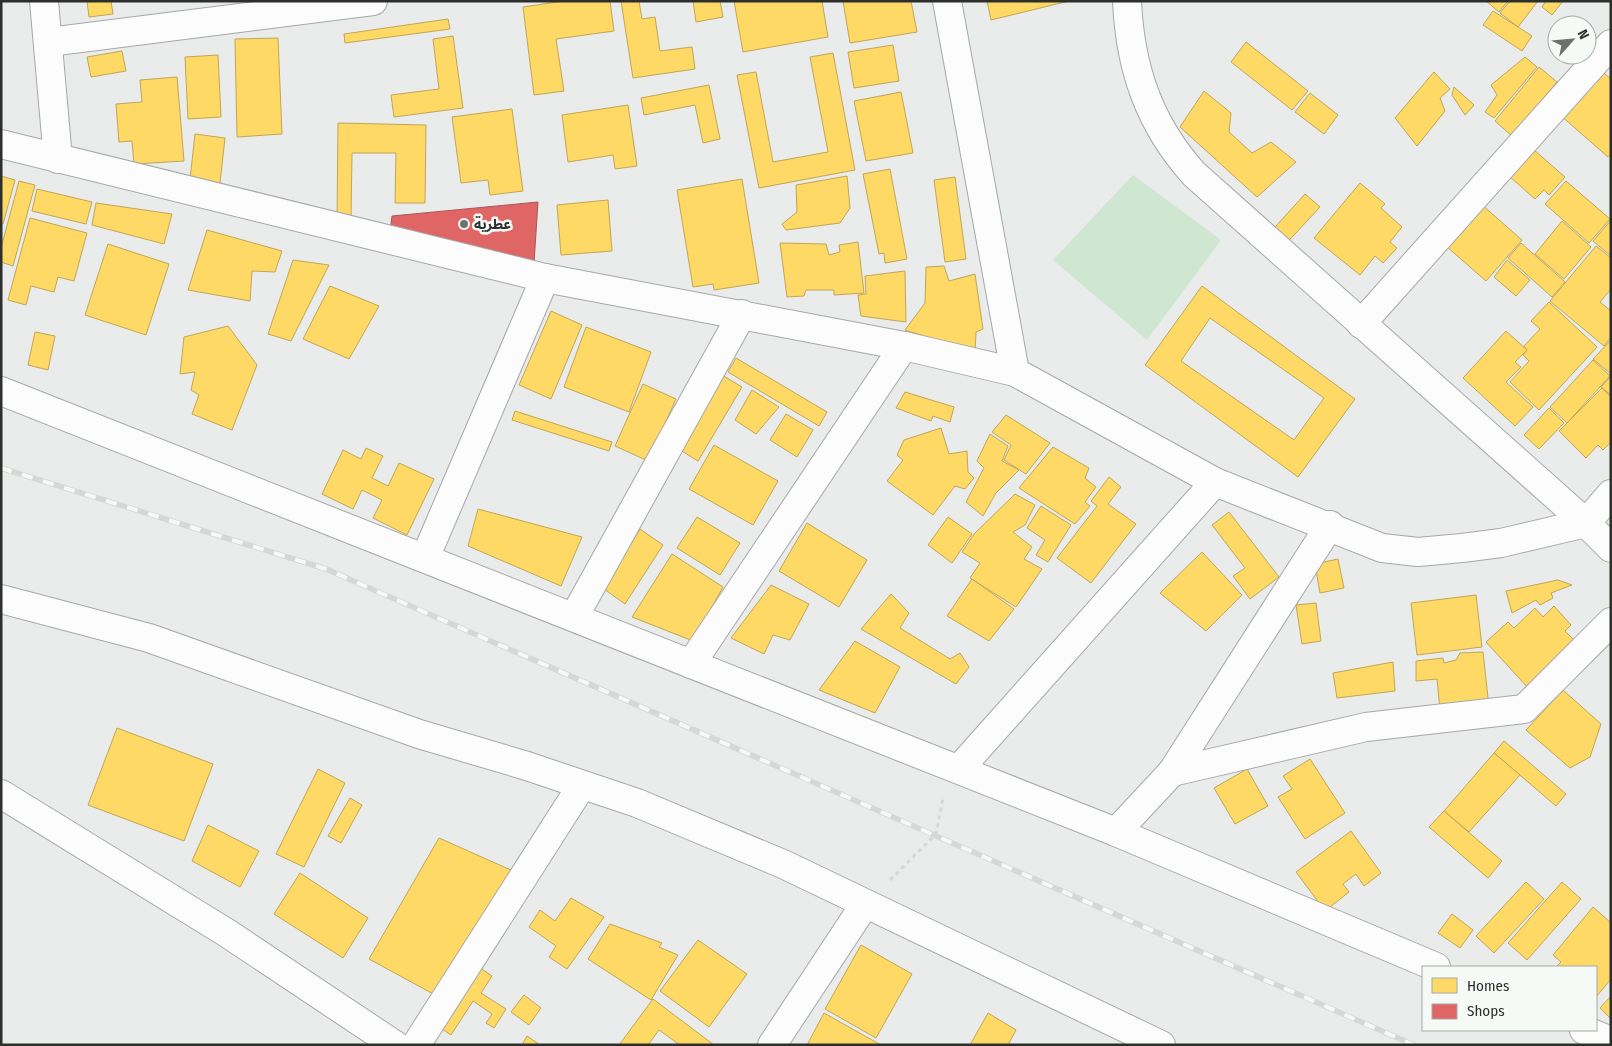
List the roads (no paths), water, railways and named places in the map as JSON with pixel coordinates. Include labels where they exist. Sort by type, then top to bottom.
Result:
[{"type":"street","points":[[44,1],[58,159]]},
{"type":"street","points":[[49,42],[373,1]]},
{"type":"street","points":[[948,1],[1015,372]]},
{"type":"street","points":[[1127,1],[1133,57],[1138,73],[1157,125],[1177,155],[1194,174],[1611,548]]},
{"type":"street","points":[[1361,324],[1611,44]]},
{"type":"street","points":[[1,144],[545,278],[904,346],[1015,372],[1215,482],[1330,525],[1349,536],[1382,548],[1418,552],[1500,543],[1586,524],[1611,494]]},
{"type":"street","points":[[425,558],[545,278]]},
{"type":"street","points":[[574,617],[742,314]]},
{"type":"street","points":[[691,664],[904,346]]},
{"type":"street","points":[[1,391],[1116,832],[1434,966]]},
{"type":"street","points":[[959,769],[1215,482]]},
{"type":"street","points":[[1116,832],[1172,772],[1330,525]]},
{"type":"street","points":[[1,599],[149,638],[420,734],[637,803],[783,864],[1161,1045]]},
{"type":"street","points":[[1172,772],[1366,727],[1524,709],[1611,622]]},
{"type":"street","points":[[416,1045],[582,785]]},
{"type":"street","points":[[1,794],[227,933],[396,1045]]},
{"type":"street","points":[[772,1045],[865,904]]},
{"type":"street","points":[[1586,1031],[1611,1041]]},
{"type":"railway","points":[[1,468],[326,569],[1414,1045]]},
{"type":"place","name":"عطرية","points":[[464,224]]}]
